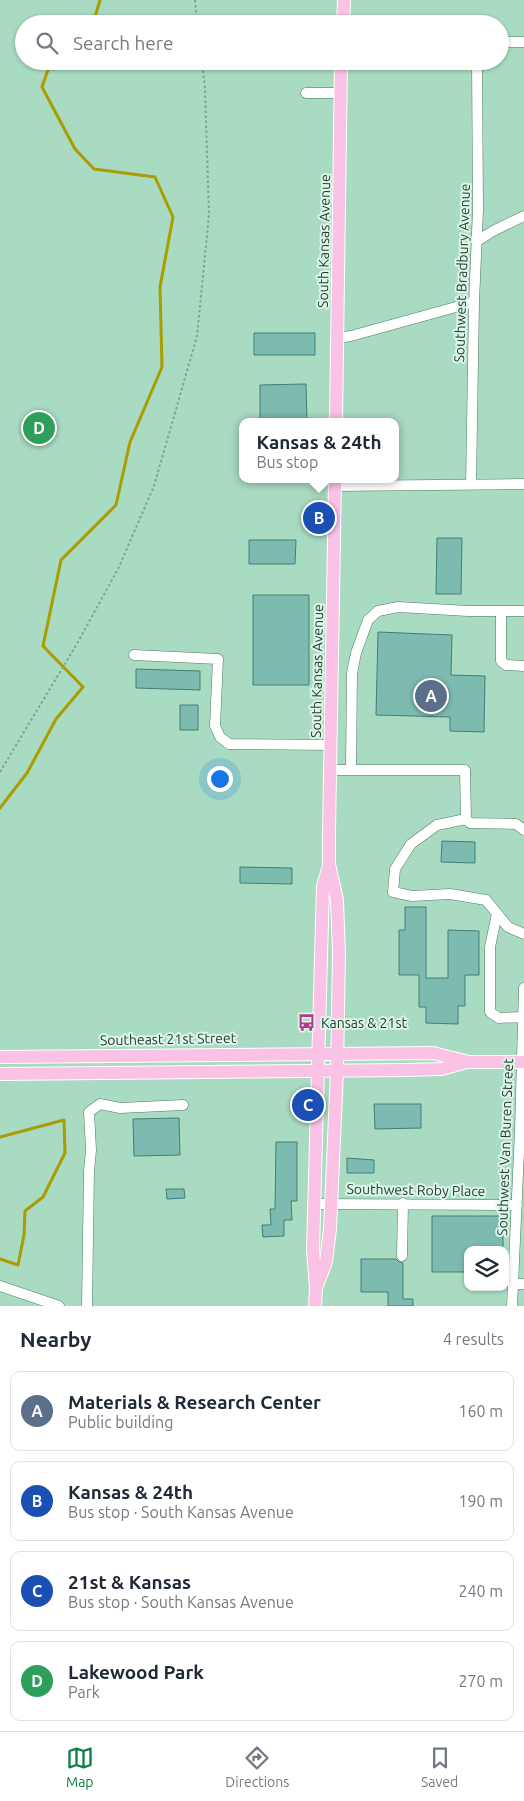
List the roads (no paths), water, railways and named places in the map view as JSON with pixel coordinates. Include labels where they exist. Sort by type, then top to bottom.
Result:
[{"type":"main road","points":[[343,15],[344,0]]},
{"type":"main road","name":"South Kansas Avenue","points":[[336,418],[341,70]]},
{"type":"main road","name":"South Kansas Avenue","points":[[316,1288],[326,1262],[332,1203],[337,1071],[339,954],[337,900],[329,864],[335,483]]},
{"type":"main road","name":"South Kansas Avenue","points":[[315,1306],[316,1288],[313,1250],[323,886],[329,864]]},
{"type":"main road","name":"Southeast 21st Street","points":[[0,1057],[433,1053],[469,1062]]},
{"type":"main road","points":[[0,1074],[442,1069],[469,1062],[523,1062]]},
{"type":"street","points":[[509,42],[524,42]]},
{"type":"street","name":"Southwest Bradbury Avenue","points":[[471,485],[477,241],[477,70]]},
{"type":"street","points":[[306,93],[341,93]]},
{"type":"street","points":[[477,241],[524,216]]},
{"type":"street","points":[[337,338],[351,336],[474,302]]},
{"type":"street","points":[[380,483],[524,484]]},
{"type":"street","points":[[351,770],[352,673],[356,653],[368,620],[378,611],[398,607],[524,611]]},
{"type":"street","points":[[501,611],[501,661],[506,665],[524,666]]},
{"type":"street","points":[[134,655],[218,659],[215,726],[220,737],[229,744],[331,746]]},
{"type":"street","points":[[330,770],[465,770],[466,819],[470,823],[516,824],[524,830]]},
{"type":"street","points":[[466,819],[437,825],[411,844],[395,868],[393,892],[412,896],[450,894],[486,900],[508,927],[524,934]]},
{"type":"street","points":[[497,913],[490,947],[490,1012],[499,1018],[523,1017]]},
{"type":"street","name":"Southwest Van Buren Street","points":[[512,1306],[519,1284],[517,1205],[524,988]]},
{"type":"street","points":[[87,1306],[91,1150],[89,1112],[100,1104],[120,1108],[183,1105]]},
{"type":"street","name":"Southwest Roby Place","points":[[314,1204],[517,1205]]},
{"type":"street","points":[[402,1204],[402,1256]]},
{"type":"street","points":[[0,1286],[59,1306]]},
{"type":"waterway","points":[[96,15],[100,0]]},
{"type":"waterway","points":[[0,808],[27,773],[56,719],[83,687],[43,646],[61,560],[116,505],[130,442],[162,367],[160,287],[173,217],[155,177],[94,169],[75,149],[42,87],[48,70]]},
{"type":"waterway","points":[[0,1137],[64,1120],[65,1153],[43,1197],[25,1211],[24,1235],[18,1265],[0,1259]]},
{"type":"place","name":"Lakewood Park","points":[[39,428]]},
{"type":"place","name":"Kansas & 24th","points":[[319,518]]},
{"type":"place","name":"Materials & Research Center","points":[[431,696]]},
{"type":"place","name":"Kansas & 21st","points":[[307,1023]]},
{"type":"place","name":"21st & Kansas","points":[[308,1105]]}]
